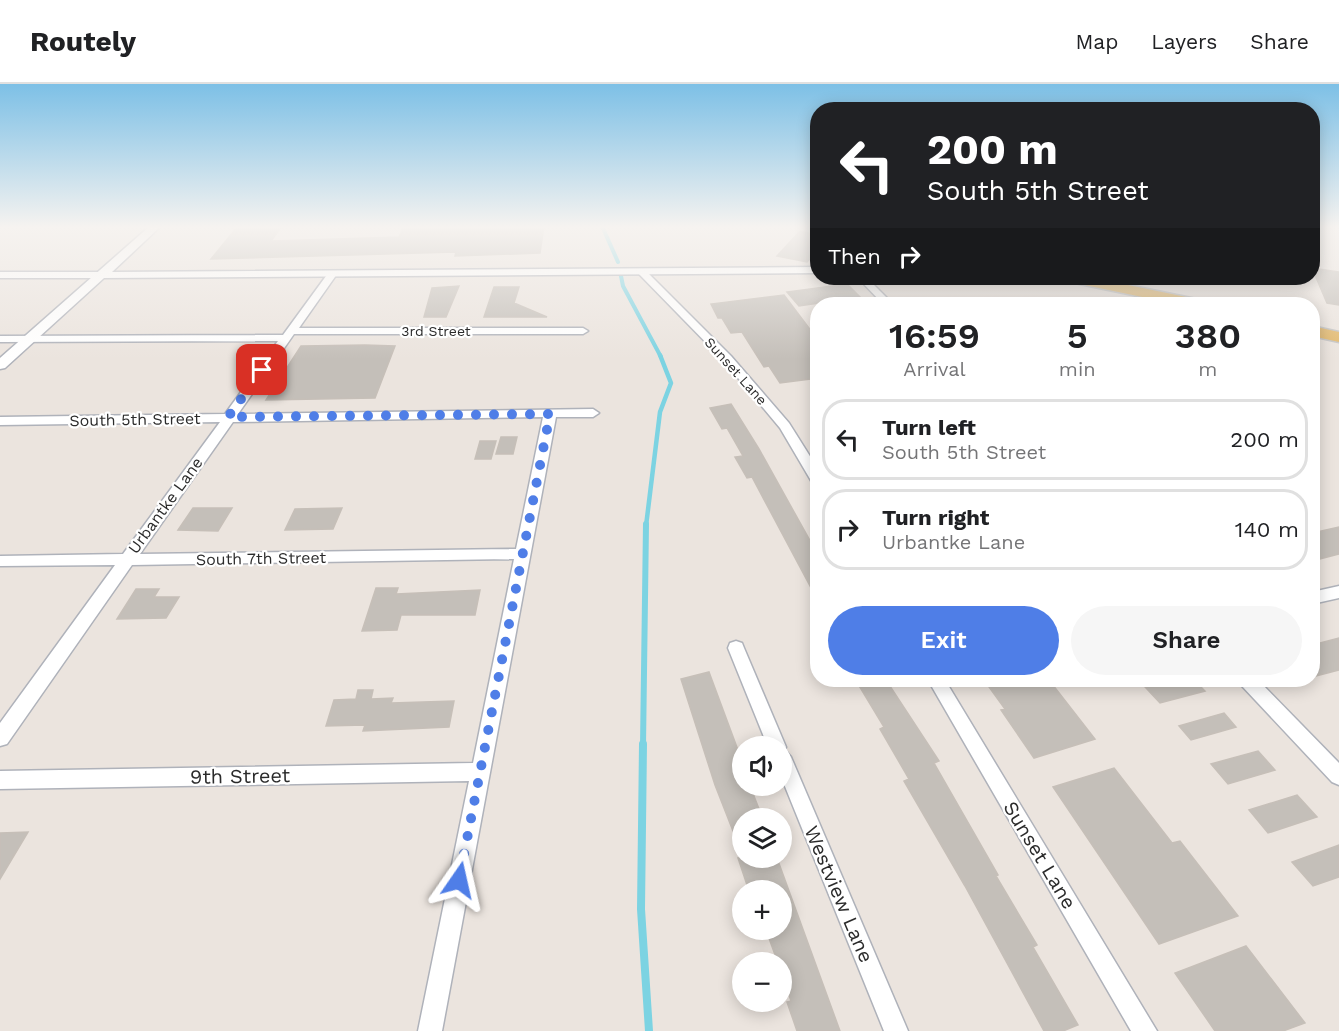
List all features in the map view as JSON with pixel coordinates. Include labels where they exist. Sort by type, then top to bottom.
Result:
[{"type":"main road","points":[[1108,285],[1164,297]]},
{"type":"main road","points":[[1121,285],[1131,290]]},
{"type":"main road","points":[[1320,333],[1339,337]]},
{"type":"street","points":[[0,365],[105,270]]},
{"type":"street","points":[[0,275],[784,270]]},
{"type":"street","name":"Sunset Lane","points":[[641,271],[727,358],[785,426],[810,468]]},
{"type":"street","name":"Urbantke Lane","points":[[0,738],[286,335],[332,274]]},
{"type":"street","points":[[869,285],[881,297]]},
{"type":"street","name":"3rd Street","points":[[0,339],[583,330]]},
{"type":"street","name":"South 5th Street","points":[[0,421],[593,413]]},
{"type":"street","points":[[430,1031],[550,414]]},
{"type":"street","name":"South 7th Street","points":[[0,561],[523,554]]},
{"type":"street","points":[[1320,596],[1339,592]]},
{"type":"street","points":[[736,648],[772,736]]},
{"type":"street","name":"Sunset Lane","points":[[940,687],[1145,1031]]},
{"type":"street","points":[[1254,687],[1339,776]]},
{"type":"street","name":"9th Street","points":[[0,780],[480,772]]},
{"type":"street","name":"Westview Lane","points":[[792,781],[896,1031]]},
{"type":"building","points":[[1320,270],[1339,272],[1339,305],[1327,303],[1319,285]]},
{"type":"building","points":[[848,285],[860,297],[810,297],[810,304],[799,306],[787,292]]},
{"type":"building","points":[[459,286],[446,317],[424,317],[432,288]]},
{"type":"building","points":[[494,287],[519,287],[514,303],[547,317],[484,317]]},
{"type":"building","points":[[784,295],[810,329],[810,379],[780,383],[769,366],[764,367],[742,332],[731,333],[722,318],[718,318],[711,304]]},
{"type":"building","points":[[301,346],[395,346],[375,398],[266,400]]},
{"type":"building","points":[[731,404],[759,449],[810,541],[810,586],[752,477],[747,478],[735,457],[743,456],[727,428],[722,429],[710,408]]},
{"type":"building","points":[[501,437],[517,437],[513,454],[496,454]]},
{"type":"building","points":[[480,441],[496,441],[491,459],[475,459]]},
{"type":"building","points":[[193,508],[232,508],[218,531],[178,530]]},
{"type":"building","points":[[342,508],[333,529],[285,530],[295,509]]},
{"type":"building","points":[[1339,527],[1339,554],[1320,559],[1320,531]]},
{"type":"building","points":[[376,588],[398,588],[396,594],[480,590],[475,615],[401,615],[397,630],[362,631]]},
{"type":"building","points":[[136,589],[159,589],[154,597],[179,597],[166,618],[117,619]]},
{"type":"building","points":[[1339,638],[1339,670],[1320,675],[1320,643]]},
{"type":"building","points":[[709,672],[733,736],[732,796],[754,796],[759,808],[732,808],[732,828],[715,785],[681,679]]},
{"type":"building","points":[[860,687],[891,687],[939,761],[934,763],[1037,945],[1033,947],[1078,1025],[1063,1031],[1044,1031],[965,886],[904,781],[909,779],[880,729],[884,727]]},
{"type":"building","points":[[989,687],[1054,687],[1095,739],[1034,758],[1001,710],[1005,709]]},
{"type":"building","points":[[1145,687],[1201,687],[1205,691],[1160,703]]},
{"type":"building","points":[[358,690],[373,690],[371,699],[393,698],[391,703],[454,701],[449,727],[363,731],[365,725],[326,726],[334,700],[356,699]]},
{"type":"building","points":[[1224,713],[1236,727],[1191,740],[1179,726]]},
{"type":"building","points":[[1258,751],[1275,770],[1228,784],[1211,764]]},
{"type":"building","points":[[1114,768],[1172,843],[1180,841],[1238,916],[1159,944],[1053,787]]},
{"type":"building","points":[[1297,795],[1317,817],[1268,833],[1249,810]]},
{"type":"building","points":[[28,832],[0,879],[0,833]]},
{"type":"building","points":[[1339,845],[1339,877],[1313,886],[1292,862]]},
{"type":"building","points":[[741,868],[781,868],[785,880],[745,880]]},
{"type":"building","points":[[792,899],[840,1031],[797,1031],[790,1012],[792,952],[774,952],[770,940],[792,940]]},
{"type":"building","points":[[1246,946],[1305,1023],[1283,1031],[1215,1031],[1175,973]]},
{"type":"waterway","points":[[621,276],[623,286],[660,355]]},
{"type":"waterway","points":[[646,526],[660,412],[671,383],[660,355]]},
{"type":"waterway","points":[[643,746],[646,524]]},
{"type":"waterway","points":[[643,744],[641,909],[649,1031]]},
{"type":"route","points":[[262,370],[228,417],[550,414],[459,880]]}]
